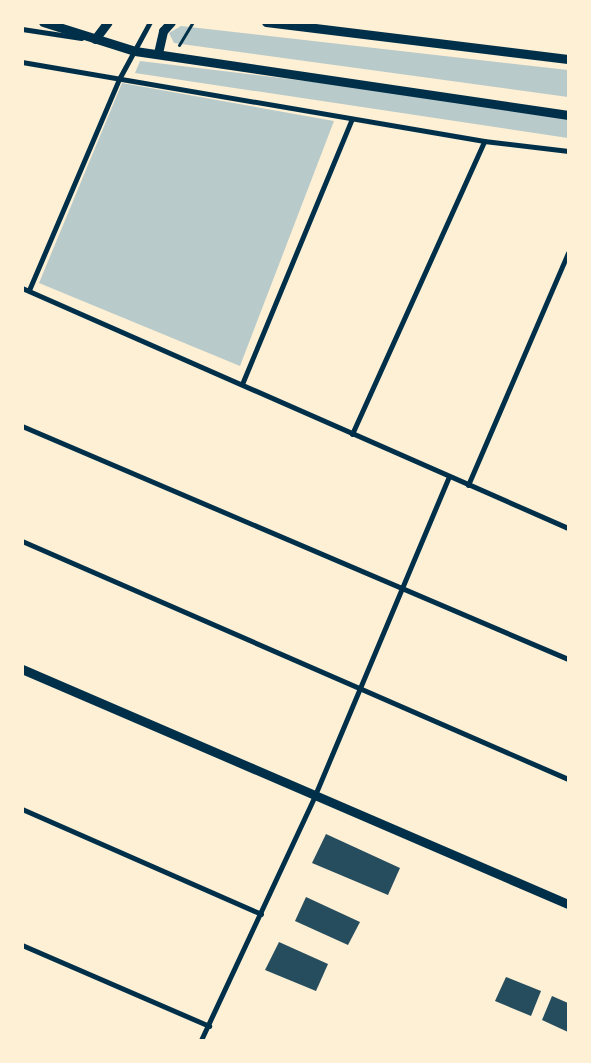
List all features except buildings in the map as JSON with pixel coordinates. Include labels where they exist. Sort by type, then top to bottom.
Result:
[{"type":"street","points":[[43,22],[135,51],[568,115]]},
{"type":"street","points":[[95,39],[108,22]]},
{"type":"street","points":[[29,290],[119,79],[150,22]]},
{"type":"street","points":[[158,53],[163,31],[171,22]]},
{"type":"street","points":[[266,22],[568,59]]},
{"type":"street","points":[[22,30],[95,39]]},
{"type":"street","points":[[22,62],[484,141],[568,151]]},
{"type":"street","points":[[242,384],[352,119]]},
{"type":"street","points":[[352,434],[484,141]]},
{"type":"street","points":[[468,485],[568,253]]},
{"type":"street","points":[[22,288],[568,528]]},
{"type":"street","points":[[22,426],[402,590],[568,659]]},
{"type":"street","points":[[201,1040],[315,795],[449,477]]},
{"type":"street","points":[[22,541],[360,686],[568,779]]},
{"type":"street","points":[[22,669],[568,904]]},
{"type":"street","points":[[22,809],[261,914]]},
{"type":"street","points":[[22,945],[209,1026]]},
{"type":"shaded area","points":[[181,26],[568,70],[568,97],[174,43],[169,33]]},
{"type":"shaded area","points":[[140,61],[568,113],[568,138],[135,73]]},
{"type":"shaded area","points":[[122,83],[334,121],[240,366],[39,283]]}]
